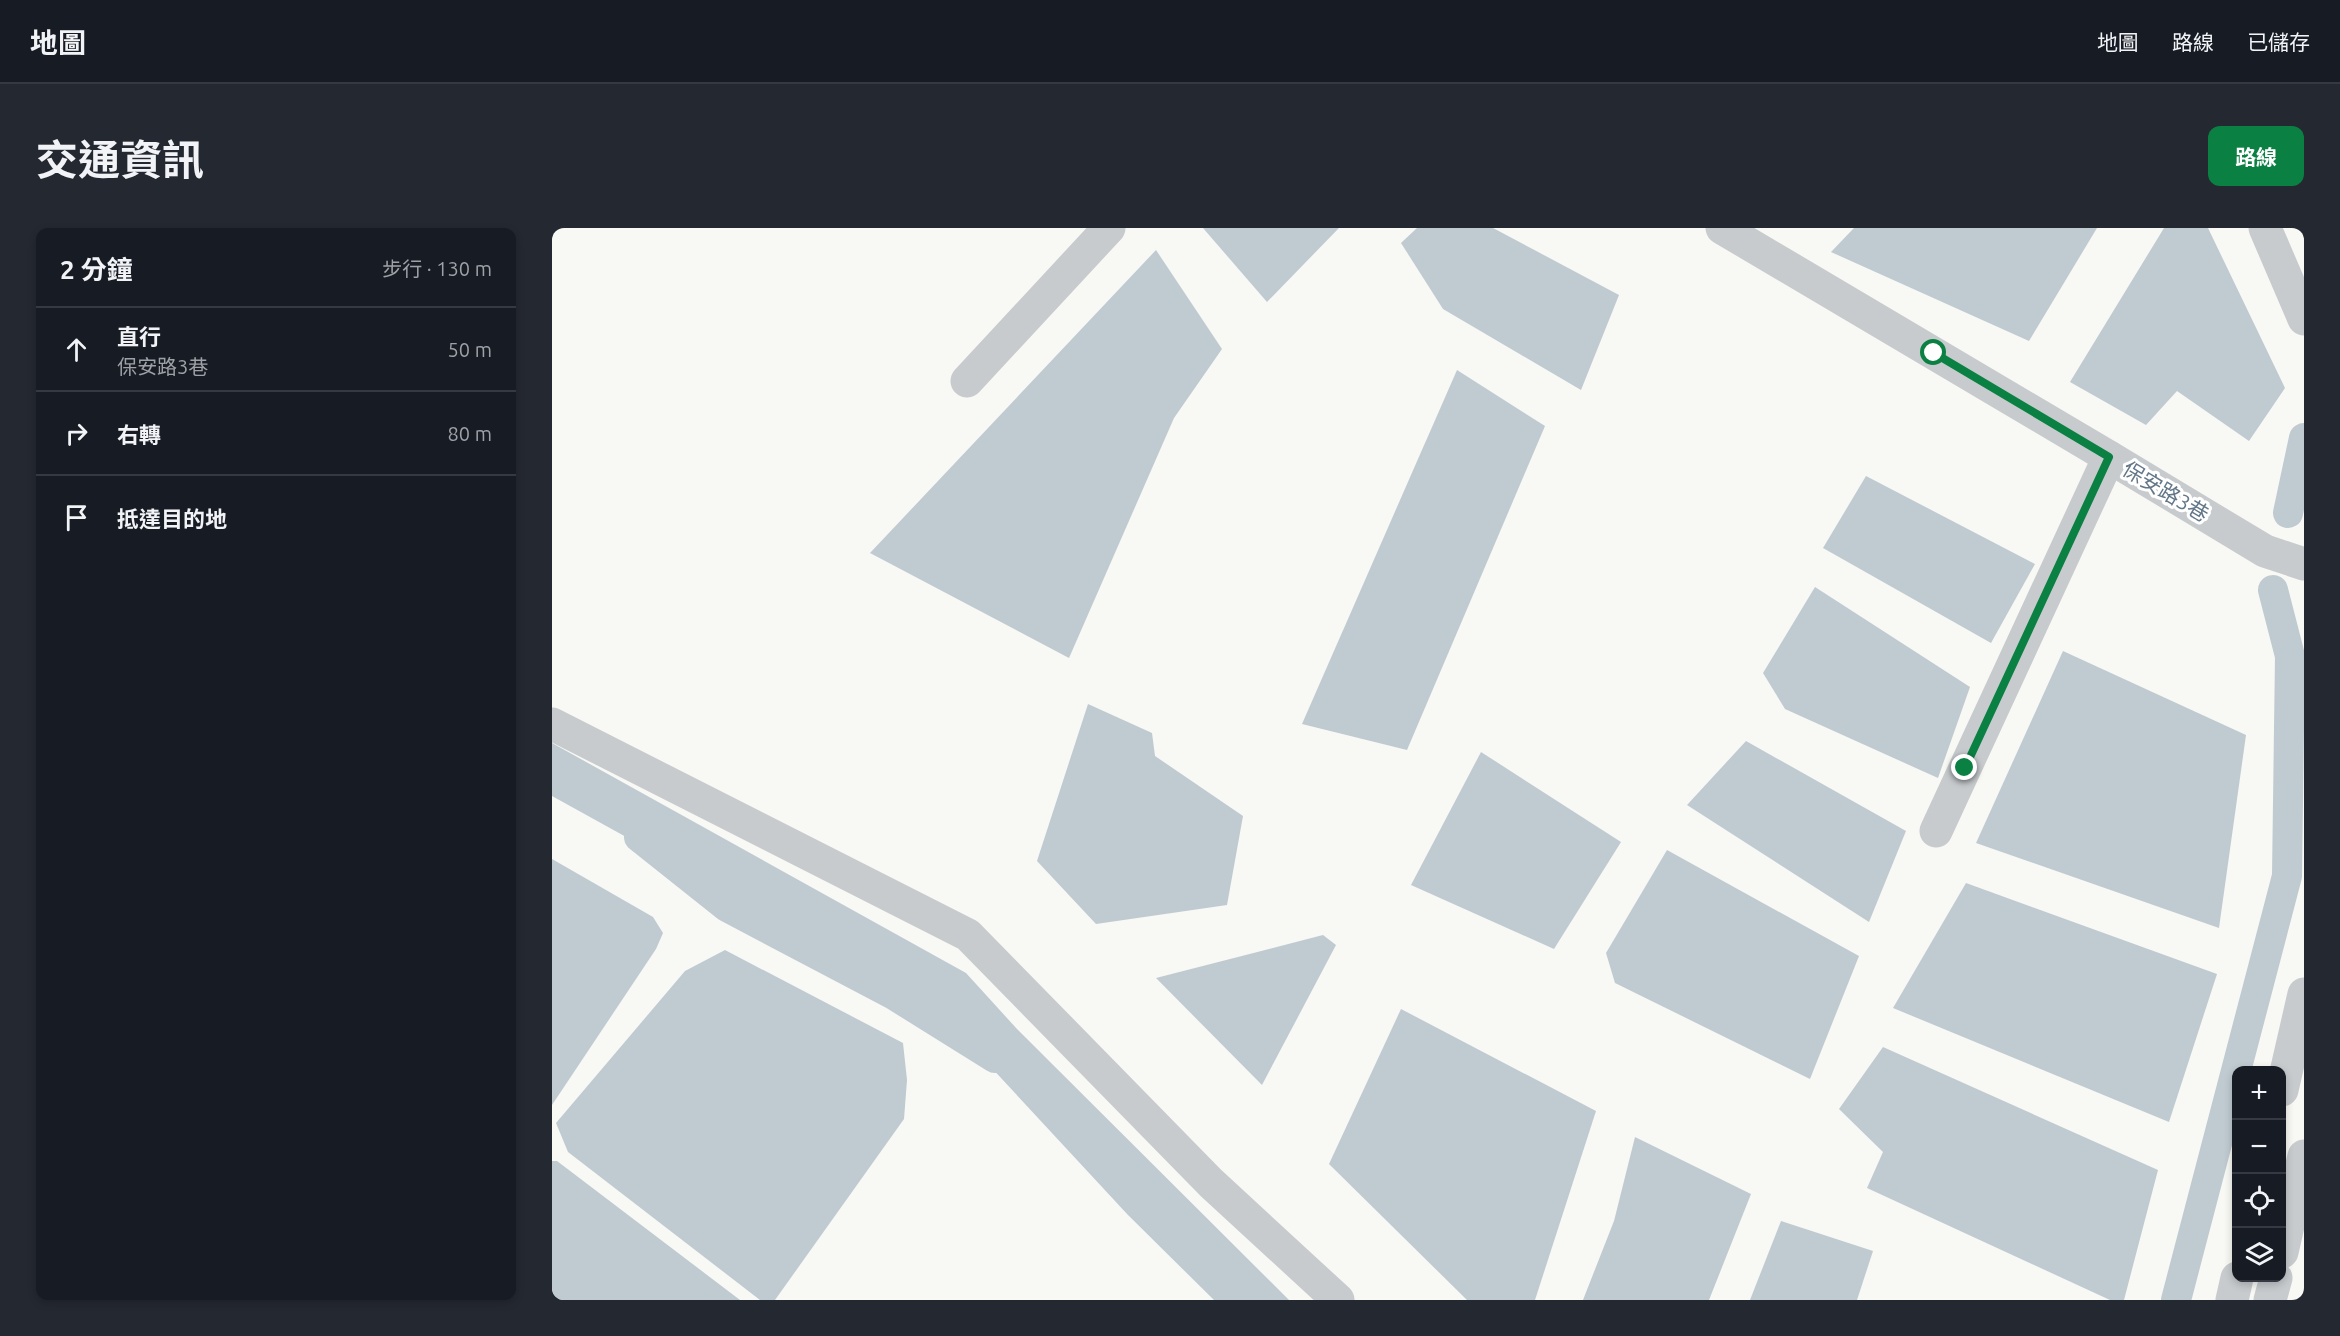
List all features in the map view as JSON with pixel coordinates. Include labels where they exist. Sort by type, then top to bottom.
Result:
[{"type":"street","points":[[967,381],[1109,228]]},
{"type":"street","name":"保安路3巷","points":[[1722,228],[2265,551],[2304,564]]},
{"type":"street","points":[[2265,228],[2304,319]]},
{"type":"street","points":[[1936,831],[2109,457]]},
{"type":"street","points":[[552,724],[968,935],[1211,1183],[1338,1300]]},
{"type":"street","points":[[2286,1073],[2304,994]]},
{"type":"street","points":[[2286,1235],[2304,1156]]},
{"type":"street","points":[[2232,1300],[2236,1282]]},
{"type":"street","points":[[2270,1300],[2275,1282]]},
{"type":"shaded area","points":[[1203,228],[1339,228],[1267,302]]},
{"type":"shaded area","points":[[1417,228],[1493,228],[1619,295],[1581,390],[1443,309],[1401,243]]},
{"type":"shaded area","points":[[1854,228],[2097,228],[2029,341],[1831,252]]},
{"type":"shaded area","points":[[2164,228],[2208,228],[2285,388],[2249,441],[2177,391],[2146,425],[2070,382]]},
{"type":"shaded area","points":[[1156,250],[1222,349],[1174,418],[1069,658],[870,553]]},
{"type":"shaded area","points":[[1457,370],[1545,426],[1407,750],[1302,724]]},
{"type":"shaded area","points":[[1866,476],[2035,564],[1991,643],[1823,548]]},
{"type":"shaded area","points":[[1815,587],[1970,687],[1938,778],[1785,709],[1763,673]]},
{"type":"shaded area","points":[[2063,651],[2246,735],[2219,928],[1976,843]]},
{"type":"shaded area","points":[[1088,704],[1152,733],[1155,756],[1243,816],[1227,905],[1096,924],[1037,861]]},
{"type":"shaded area","points":[[1746,741],[1906,831],[1869,922],[1687,805]]},
{"type":"shaded area","points":[[552,743],[966,973],[1017,1029],[1289,1300],[1214,1300],[1128,1215],[975,1050],[928,1004],[552,796]]},
{"type":"shaded area","points":[[1481,752],[1621,842],[1554,949],[1411,885]]},
{"type":"shaded area","points":[[1667,850],[1859,956],[1810,1079],[1615,983],[1606,953]]},
{"type":"shaded area","points":[[552,859],[653,917],[663,933],[656,949],[552,1105]]},
{"type":"shaded area","points":[[1966,883],[2217,974],[2169,1122],[1893,1008]]},
{"type":"shaded area","points":[[1323,935],[1336,945],[1262,1085],[1156,978]]},
{"type":"shaded area","points":[[725,950],[903,1043],[907,1080],[904,1119],[775,1300],[760,1300],[568,1152],[556,1123],[685,971]]},
{"type":"shaded area","points":[[1401,1009],[1596,1111],[1535,1300],[1467,1300],[1329,1164]]},
{"type":"shaded area","points":[[1883,1047],[2158,1170],[2124,1300],[2110,1300],[1867,1188],[1883,1152],[1839,1109]]},
{"type":"shaded area","points":[[1635,1137],[1751,1194],[1709,1300],[1583,1300],[1614,1221]]},
{"type":"shaded area","points":[[552,1161],[557,1161],[740,1300],[552,1300]]},
{"type":"shaded area","points":[[1781,1221],[1873,1251],[1857,1300],[1750,1300]]},
{"type":"waterway","points":[[2288,513],[2304,438]]},
{"type":"waterway","points":[[2176,1300],[2287,876],[2290,656],[2273,590]]},
{"type":"waterway","points":[[639,837],[727,907],[894,995],[995,1058]]},
{"type":"route","points":[[1934,353],[2109,457],[1965,768]]}]
